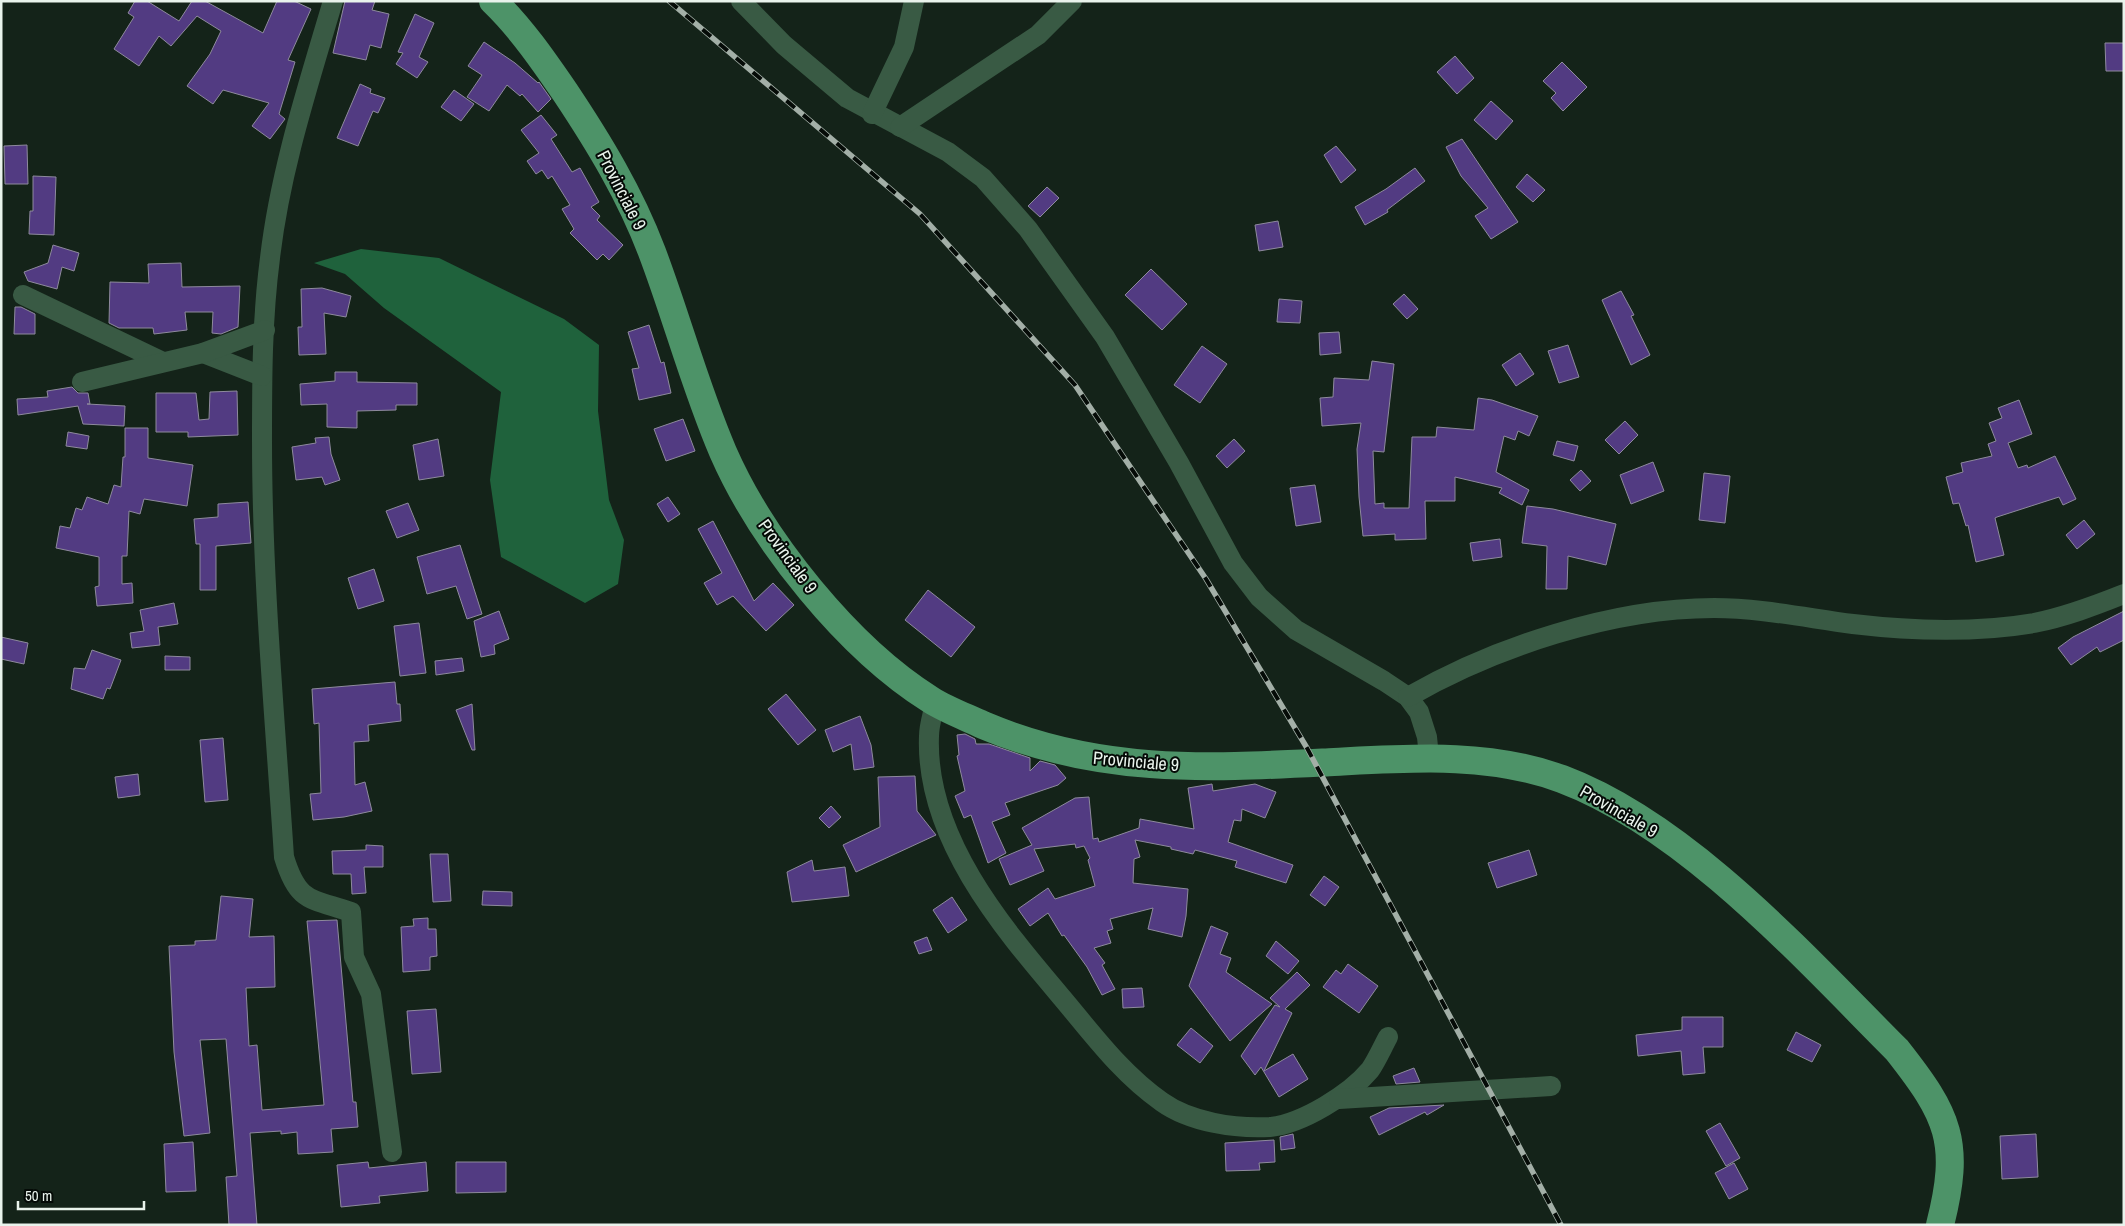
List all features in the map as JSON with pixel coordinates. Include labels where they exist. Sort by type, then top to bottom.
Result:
[{"type":"main road","name":"Provinciale 9","points":[[493,1],[546,65],[590,130],[620,179],[651,249],[722,449],[741,489],[789,560],[837,621],[894,673],[934,703],[1021,740],[1089,757],[1136,765],[1238,767],[1428,757],[1523,767],[1561,779],[1602,796],[1700,863],[1752,908],[1897,1050],[1933,1100],[1946,1128],[1951,1157],[1949,1184],[1940,1225]]},
{"type":"street","points":[[333,1],[279,198],[266,290],[262,376],[262,493],[268,618],[284,857],[291,879],[306,898],[351,912],[354,956],[371,994],[392,1152]]},
{"type":"street","points":[[741,1],[810,68],[846,98],[872,114],[927,140],[970,166],[1028,229],[1105,337],[1179,463],[1233,563],[1259,597],[1275,613],[1311,640],[1384,681],[1408,697],[1419,712],[1427,737],[1428,757]]},
{"type":"street","points":[[872,114],[904,47],[914,1]]},
{"type":"street","points":[[900,127],[1038,35],[1072,1]]},
{"type":"street","points":[[23,295],[163,362]]},
{"type":"street","points":[[82,382],[203,353],[265,330]]},
{"type":"street","points":[[203,353],[262,376]]},
{"type":"street","points":[[1408,697],[1440,679],[1518,647],[1612,619],[1660,611],[1715,608],[1909,629],[1972,629],[2034,623],[2084,610],[2124,594]]},
{"type":"street","points":[[934,703],[929,736],[933,776],[944,825],[974,885],[1024,954],[1120,1068],[1163,1103],[1196,1120],[1271,1127],[1306,1116],[1339,1099],[1370,1070],[1388,1037]]},
{"type":"street","points":[[1339,1099],[1551,1086]]},
{"type":"shaded area","points":[[361,249],[439,258],[564,319],[599,345],[598,411],[609,500],[624,540],[618,584],[585,603],[501,557],[490,480],[501,392],[384,308],[345,274],[314,263]]},
{"type":"building","points":[[135,1],[147,1],[179,21],[192,1],[205,1],[263,33],[277,1],[294,1],[311,9],[288,60],[295,62],[279,114],[285,119],[270,139],[252,126],[269,103],[223,90],[213,104],[187,86],[210,54],[221,31],[197,16],[171,46],[159,36],[139,66],[114,49],[134,17],[128,13]]},
{"type":"building","points":[[345,1],[375,1],[372,10],[389,14],[381,48],[370,45],[366,60],[333,53]]},
{"type":"building","points":[[415,14],[434,23],[419,57],[428,62],[417,78],[396,64],[403,53],[398,52]]},
{"type":"building","points":[[484,42],[539,82],[551,99],[538,112],[522,94],[520,96],[507,85],[489,111],[467,97],[482,75],[468,66]]},
{"type":"building","points":[[2105,43],[2124,43],[2124,71],[2106,71]]},
{"type":"building","points":[[1455,56],[1474,78],[1457,94],[1437,72]]},
{"type":"building","points":[[1562,62],[1587,87],[1563,111],[1551,98],[1556,93],[1543,81]]},
{"type":"building","points":[[360,84],[371,89],[370,93],[385,98],[378,113],[373,111],[358,146],[337,138]]},
{"type":"building","points":[[454,90],[474,104],[461,121],[441,107]]},
{"type":"building","points":[[1491,101],[1513,121],[1496,140],[1474,120]]},
{"type":"building","points":[[541,115],[557,135],[551,139],[572,172],[580,168],[599,202],[591,207],[600,216],[597,220],[623,245],[609,260],[603,254],[597,260],[570,233],[574,229],[562,209],[570,205],[552,176],[548,179],[542,170],[536,174],[527,161],[539,153],[521,130]]},
{"type":"building","points":[[1462,139],[1518,222],[1491,239],[1475,216],[1488,208],[1461,176],[1446,147]]},
{"type":"building","points":[[27,145],[28,184],[5,184],[4,146]]},
{"type":"building","points":[[1336,146],[1356,170],[1341,183],[1324,155]]},
{"type":"building","points":[[1415,168],[1425,181],[1387,210],[1388,212],[1365,225],[1355,207],[1386,189]]},
{"type":"building","points":[[1527,174],[1545,190],[1533,202],[1516,187]]},
{"type":"building","points":[[33,176],[56,177],[54,235],[29,234],[30,211],[33,211]]},
{"type":"building","points":[[1047,187],[1059,198],[1040,217],[1028,206]]},
{"type":"building","points":[[1278,221],[1283,247],[1259,251],[1255,225]]},
{"type":"building","points":[[53,245],[79,253],[74,271],[62,267],[57,289],[28,281],[24,272],[48,263]]},
{"type":"building","points":[[181,263],[182,287],[240,286],[238,327],[221,334],[212,333],[213,312],[185,312],[187,330],[154,334],[153,328],[119,328],[109,323],[110,282],[149,283],[148,264]]},
{"type":"building","points":[[1151,269],[1187,304],[1162,330],[1125,295]]},
{"type":"building","points":[[322,288],[351,296],[346,317],[324,313],[326,354],[299,355],[298,327],[302,327],[301,289]]},
{"type":"building","points":[[1621,291],[1634,315],[1631,316],[1650,355],[1631,365],[1602,300]]},
{"type":"building","points":[[1404,294],[1418,309],[1407,319],[1393,304]]},
{"type":"building","points":[[1279,299],[1302,301],[1300,323],[1277,322]]},
{"type":"building","points":[[15,307],[21,307],[35,314],[35,334],[14,334]]},
{"type":"building","points":[[649,325],[661,363],[664,362],[671,393],[639,400],[632,369],[639,368],[628,332]]},
{"type":"building","points":[[1339,332],[1341,353],[1320,355],[1319,333]]},
{"type":"building","points":[[1568,345],[1579,377],[1559,383],[1548,351]]},
{"type":"building","points":[[1202,346],[1227,364],[1200,403],[1174,385]]},
{"type":"building","points":[[1520,353],[1534,374],[1516,386],[1502,365]]},
{"type":"building","points":[[1372,361],[1394,364],[1384,452],[1373,451],[1375,504],[1384,503],[1384,508],[1409,508],[1412,437],[1436,437],[1437,427],[1474,430],[1478,398],[1492,400],[1538,416],[1529,436],[1518,431],[1515,440],[1504,436],[1496,472],[1529,490],[1522,505],[1499,493],[1502,488],[1455,477],[1455,501],[1425,501],[1426,539],[1395,540],[1395,534],[1363,536],[1357,449],[1361,423],[1322,426],[1320,398],[1333,397],[1334,378],[1369,380]]},
{"type":"building","points":[[335,372],[357,372],[357,382],[417,383],[417,405],[396,405],[396,410],[357,411],[357,428],[327,427],[327,404],[301,405],[300,384],[335,381]]},
{"type":"building","points":[[72,387],[78,393],[88,393],[90,404],[87,404],[125,406],[124,426],[83,424],[78,406],[18,415],[17,399],[48,397],[47,391]]},
{"type":"building","points":[[237,391],[238,435],[188,437],[188,432],[156,432],[156,393],[196,393],[199,420],[209,419],[210,392]]},
{"type":"building","points":[[2019,400],[2032,434],[2008,443],[2018,468],[2027,465],[2028,468],[2055,456],[2076,499],[2063,505],[2059,497],[1995,518],[2004,555],[1976,562],[1968,525],[1966,526],[1959,503],[1953,504],[1946,477],[1963,472],[1961,463],[1992,456],[1988,444],[1996,441],[1989,423],[2002,418],[1998,408]]},
{"type":"building","points":[[683,419],[695,451],[666,461],[654,429]]},
{"type":"building","points":[[1625,421],[1638,435],[1619,454],[1605,440]]},
{"type":"building","points":[[125,428],[148,428],[148,458],[193,465],[187,506],[144,499],[140,514],[129,511],[127,556],[122,556],[122,584],[132,583],[133,603],[97,606],[95,587],[99,586],[99,557],[56,548],[60,526],[70,528],[76,508],[82,510],[87,497],[108,504],[114,485],[121,487],[123,457],[125,457]]},
{"type":"building","points":[[68,432],[89,436],[87,449],[66,446]]},
{"type":"building","points":[[329,437],[331,454],[340,480],[325,485],[322,477],[296,480],[292,447],[316,443],[315,438]]},
{"type":"building","points":[[438,439],[444,476],[419,480],[413,445]]},
{"type":"building","points":[[1234,439],[1245,451],[1227,468],[1216,456]]},
{"type":"building","points":[[1557,441],[1578,446],[1574,461],[1553,455]]},
{"type":"building","points":[[1653,462],[1664,491],[1631,504],[1620,475]]},
{"type":"building","points":[[1581,470],[1591,481],[1580,491],[1570,480]]},
{"type":"building","points":[[1704,473],[1730,476],[1725,523],[1699,520]]},
{"type":"building","points":[[1315,485],[1321,522],[1296,526],[1290,488]]},
{"type":"building","points":[[668,497],[680,514],[668,522],[657,504]]},
{"type":"building","points":[[248,502],[251,543],[216,546],[216,590],[200,590],[200,544],[196,544],[194,519],[218,517],[218,504]]},
{"type":"building","points":[[408,503],[419,530],[397,538],[386,511]]},
{"type":"building","points":[[1527,506],[1553,509],[1616,524],[1606,565],[1568,556],[1567,589],[1546,589],[1547,546],[1522,543]]},
{"type":"building","points":[[2084,520],[2095,534],[2077,549],[2066,535]]},
{"type":"building","points":[[713,521],[754,601],[773,583],[794,605],[766,631],[733,596],[717,605],[704,583],[722,573],[698,529]]},
{"type":"building","points":[[1500,539],[1502,557],[1473,561],[1470,543]]},
{"type":"building","points":[[460,545],[482,614],[467,619],[456,586],[427,594],[417,557]]},
{"type":"building","points":[[374,569],[384,601],[358,609],[348,578]]},
{"type":"building","points":[[928,590],[975,627],[951,657],[905,620]]},
{"type":"building","points":[[174,603],[178,624],[158,627],[160,645],[132,648],[130,633],[144,631],[140,610]]},
{"type":"building","points":[[499,611],[509,639],[494,645],[495,654],[481,657],[474,621]]},
{"type":"building","points":[[2124,611],[2124,640],[2100,652],[2097,647],[2071,665],[2058,648],[2073,637]]},
{"type":"building","points":[[419,623],[426,673],[400,676],[394,626]]},
{"type":"building","points":[[1,637],[28,643],[24,664],[1,659]]},
{"type":"building","points":[[92,650],[121,660],[110,689],[107,688],[103,699],[71,689],[74,668],[85,669]]},
{"type":"building","points":[[165,656],[190,657],[190,670],[165,670]]},
{"type":"building","points":[[462,658],[464,671],[436,675],[435,661]]},
{"type":"building","points":[[395,682],[397,704],[400,704],[401,721],[368,725],[369,741],[354,742],[355,785],[365,782],[372,811],[344,817],[313,820],[310,794],[321,793],[319,723],[314,724],[312,689]]},
{"type":"building","points":[[786,694],[816,730],[798,745],[768,709]]},
{"type":"building","points":[[472,704],[475,750],[472,750],[456,710]]},
{"type":"building","points":[[860,716],[871,745],[874,767],[854,770],[851,744],[833,752],[825,730]]},
{"type":"building","points":[[965,734],[975,739],[976,744],[989,744],[1030,758],[1030,771],[1040,761],[1055,765],[1066,778],[1058,785],[1005,803],[1010,815],[992,822],[1006,853],[988,863],[971,815],[964,818],[955,796],[965,791],[957,756],[959,755],[957,735]]},
{"type":"building","points":[[223,738],[228,800],[205,802],[200,740]]},
{"type":"building","points":[[138,774],[140,795],[118,798],[115,777]]},
{"type":"building","points":[[915,776],[917,811],[936,835],[856,872],[843,845],[880,827],[878,777]]},
{"type":"building","points":[[1212,784],[1213,791],[1255,784],[1276,792],[1265,818],[1242,809],[1241,821],[1234,820],[1228,842],[1293,865],[1286,883],[1235,867],[1237,861],[1195,850],[1193,854],[1171,849],[1171,847],[1135,840],[1140,857],[1134,859],[1133,883],[1188,889],[1182,937],[1148,929],[1153,908],[1110,919],[1113,929],[1107,931],[1111,943],[1094,948],[1105,963],[1102,965],[1115,989],[1102,995],[1087,967],[1064,935],[1062,936],[1048,913],[1030,926],[1018,909],[1048,888],[1055,899],[1095,886],[1088,860],[1090,858],[1084,846],[1076,848],[1075,844],[1034,849],[1044,871],[1010,885],[999,859],[1032,845],[1022,828],[1075,798],[1089,797],[1093,839],[1098,838],[1099,842],[1139,828],[1140,819],[1194,829],[1188,788]]},
{"type":"building","points":[[831,806],[841,817],[829,828],[819,818]]},
{"type":"building","points":[[366,845],[383,846],[383,867],[364,867],[366,893],[352,894],[351,874],[333,874],[332,851],[366,850]]},
{"type":"building","points":[[1529,850],[1537,875],[1497,888],[1488,863]]},
{"type":"building","points":[[430,854],[448,854],[451,901],[433,902]]},
{"type":"building","points":[[812,860],[814,871],[845,867],[849,896],[792,902],[787,872]]},
{"type":"building","points":[[1324,876],[1339,887],[1325,906],[1310,895]]},
{"type":"building","points":[[483,891],[512,892],[512,906],[482,905]]},
{"type":"building","points":[[221,896],[253,899],[249,937],[274,936],[275,987],[246,988],[249,1046],[257,1045],[262,1110],[324,1105],[307,921],[337,920],[353,1102],[356,1102],[358,1127],[331,1129],[333,1152],[298,1154],[297,1132],[281,1134],[281,1131],[250,1133],[257,1225],[229,1225],[226,1177],[237,1176],[226,1039],[200,1040],[210,1133],[184,1136],[174,1052],[169,946],[195,945],[195,941],[216,940]]},
{"type":"building","points":[[952,897],[967,920],[948,933],[933,910]]},
{"type":"building","points":[[428,918],[428,929],[436,929],[437,956],[430,957],[430,970],[403,972],[401,927],[414,926],[413,919]]},
{"type":"building","points":[[1211,926],[1228,933],[1220,954],[1231,958],[1226,972],[1272,1004],[1230,1041],[1189,986]]},
{"type":"building","points":[[927,937],[932,950],[919,954],[914,942]]},
{"type":"building","points":[[1276,941],[1299,961],[1288,974],[1266,956]]},
{"type":"building","points":[[1348,964],[1378,986],[1359,1013],[1323,987],[1336,970],[1341,974]]},
{"type":"building","points":[[1297,972],[1310,985],[1285,1009],[1292,1013],[1264,1071],[1293,1054],[1308,1079],[1279,1097],[1261,1067],[1255,1075],[1241,1056],[1275,1005],[1280,1007],[1270,998]]},
{"type":"building","points":[[1142,988],[1144,1007],[1123,1008],[1122,989]]},
{"type":"building","points":[[436,1009],[441,1072],[412,1074],[407,1011]]},
{"type":"building","points":[[1682,1017],[1723,1017],[1723,1047],[1703,1047],[1705,1073],[1683,1075],[1681,1051],[1638,1056],[1636,1035],[1682,1030]]},
{"type":"building","points":[[1191,1028],[1213,1046],[1200,1063],[1177,1045]]},
{"type":"building","points":[[1796,1032],[1821,1045],[1812,1062],[1787,1050]]},
{"type":"building","points":[[1414,1068],[1420,1082],[1396,1084],[1393,1076]]},
{"type":"building","points":[[1444,1105],[1427,1115],[1425,1112],[1379,1135],[1370,1117],[1389,1108]]},
{"type":"building","points":[[1720,1123],[1740,1158],[1726,1166],[1706,1131]]},
{"type":"building","points":[[1293,1134],[1295,1148],[1281,1150],[1280,1137]]},
{"type":"building","points":[[2036,1134],[2038,1177],[2002,1179],[2000,1136]]},
{"type":"building","points":[[1274,1140],[1275,1162],[1259,1163],[1260,1170],[1226,1171],[1225,1143]]},
{"type":"building","points":[[193,1142],[196,1191],[166,1192],[164,1144]]},
{"type":"building","points":[[368,1162],[369,1168],[426,1162],[428,1191],[379,1196],[380,1203],[341,1207],[337,1165]]},
{"type":"building","points":[[456,1162],[506,1162],[506,1192],[456,1193]]},
{"type":"building","points":[[1734,1163],[1748,1189],[1729,1199],[1715,1173]]},
{"type":"railway","points":[[669,1],[920,214],[1075,385],[1206,579],[1307,748],[1561,1225]]}]
